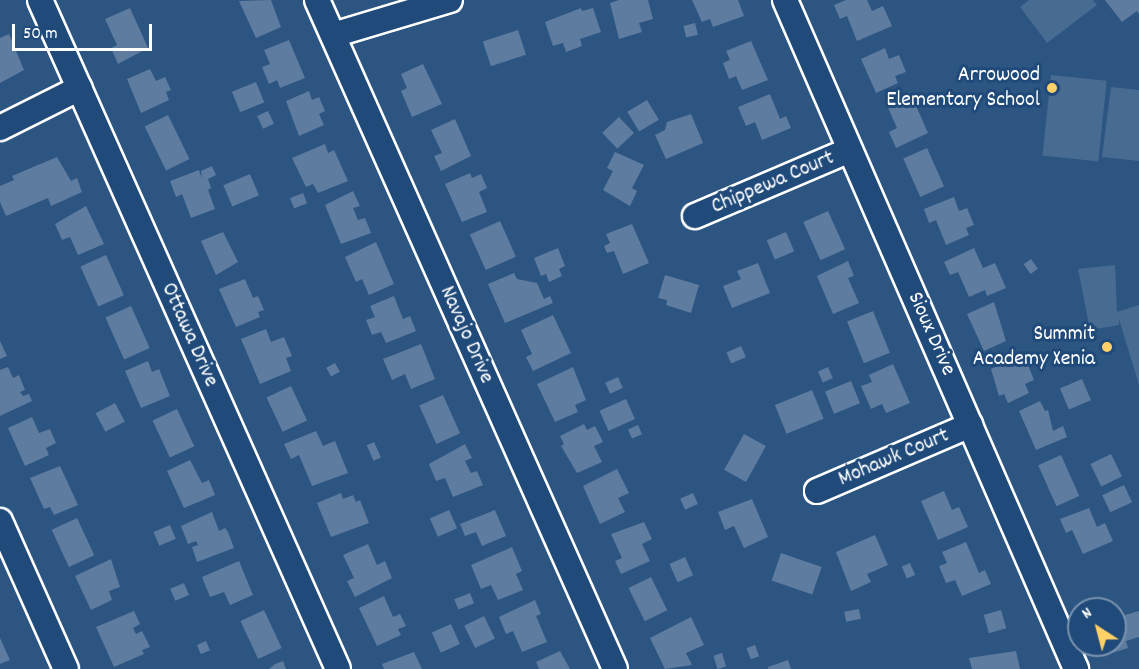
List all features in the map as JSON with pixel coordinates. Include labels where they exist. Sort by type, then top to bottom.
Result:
[{"type":"street","name":"Ottawa Drive","points":[[40,0],[338,669]]},
{"type":"street","name":"Navajo Drive","points":[[317,0],[615,669]]},
{"type":"street","points":[[333,35],[450,0]]},
{"type":"street","name":"Sioux Drive","points":[[785,0],[1077,669]]},
{"type":"street","points":[[0,128],[80,88]]},
{"type":"street","name":"Chippewa Court","points":[[695,216],[850,150]]},
{"type":"street","name":"Mohawk Court","points":[[818,491],[970,425]]},
{"type":"street","points":[[0,521],[66,669]]},
{"type":"shaded area","points":[[1029,0],[1093,0],[1097,5],[1047,43],[1020,7]]},
{"type":"shaded area","points":[[1051,75],[1107,81],[1098,161],[1043,156]]},
{"type":"shaded area","points":[[1111,87],[1139,90],[1139,161],[1102,157]]},
{"type":"shaded area","points":[[1115,265],[1117,312],[1139,305],[1139,385],[1119,319],[1119,325],[1090,330],[1078,269]]},
{"type":"building","points":[[271,0],[281,27],[256,38],[239,1]]},
{"type":"building","points":[[619,0],[648,0],[653,19],[639,23],[642,32],[619,39],[610,3]]},
{"type":"building","points":[[692,0],[738,0],[744,16],[713,27],[710,19],[702,22]]},
{"type":"building","points":[[846,0],[867,0],[872,11],[883,6],[892,26],[857,41],[847,16],[840,19],[834,5]]},
{"type":"building","points":[[1105,0],[1139,0],[1139,14],[1137,11],[1122,22]]},
{"type":"building","points":[[130,8],[148,48],[118,64],[111,48],[117,45],[105,19]]},
{"type":"building","points":[[581,8],[582,11],[593,8],[601,32],[580,39],[582,46],[566,52],[563,43],[553,46],[545,22]]},
{"type":"building","points":[[695,23],[698,35],[686,38],[683,26]]},
{"type":"building","points":[[518,30],[526,55],[491,66],[483,41]]},
{"type":"building","points":[[9,34],[24,70],[0,83],[0,38]]},
{"type":"building","points":[[289,40],[305,78],[280,88],[277,80],[269,84],[262,67],[270,64],[264,50]]},
{"type":"building","points":[[751,41],[768,80],[742,90],[736,76],[729,79],[723,63],[730,60],[726,51]]},
{"type":"building","points":[[885,48],[889,59],[899,55],[906,72],[895,76],[898,83],[876,93],[861,59]]},
{"type":"building","points":[[423,64],[442,104],[412,117],[401,91],[407,88],[401,74]]},
{"type":"building","points":[[150,69],[156,81],[165,77],[171,90],[166,92],[169,100],[141,113],[127,79]]},
{"type":"building","points":[[256,82],[264,102],[240,112],[232,92]]},
{"type":"building","points":[[309,91],[312,100],[319,97],[325,111],[319,114],[324,125],[299,136],[286,101]]},
{"type":"building","points":[[910,92],[928,133],[896,148],[889,132],[897,128],[886,103]]},
{"type":"building","points":[[770,94],[780,119],[786,116],[791,128],[762,140],[755,122],[746,126],[738,107]]},
{"type":"building","points":[[647,100],[659,120],[639,132],[627,112]]},
{"type":"building","points":[[268,111],[274,124],[263,129],[257,116]]},
{"type":"building","points":[[691,114],[703,143],[666,159],[655,135],[665,130],[667,122]]},
{"type":"building","points":[[168,115],[189,159],[166,170],[145,126]]},
{"type":"building","points":[[619,117],[634,133],[617,149],[602,133]]},
{"type":"building","points":[[455,119],[471,156],[441,171],[434,156],[442,153],[431,130]]},
{"type":"building","points":[[325,144],[328,153],[334,150],[348,181],[318,193],[313,184],[306,187],[292,158]]},
{"type":"building","points":[[927,148],[944,186],[920,197],[903,159]]},
{"type":"building","points":[[615,152],[644,165],[632,188],[637,191],[630,206],[603,190],[613,171],[607,168]]},
{"type":"building","points":[[57,157],[71,181],[77,178],[82,192],[51,206],[48,198],[6,216],[0,202],[0,186],[14,180],[12,176]]},
{"type":"building","points":[[212,166],[216,175],[208,179],[211,188],[208,190],[215,209],[191,218],[182,194],[176,197],[170,181],[199,170],[202,179],[201,171]]},
{"type":"building","points":[[470,173],[472,178],[481,174],[487,188],[479,192],[487,212],[462,222],[445,184]]},
{"type":"building","points":[[250,174],[259,195],[232,207],[223,185]]},
{"type":"building","points":[[353,191],[360,206],[353,208],[358,220],[365,218],[371,233],[341,244],[325,205]]},
{"type":"building","points":[[303,193],[307,203],[294,208],[290,198]]},
{"type":"building","points":[[954,197],[959,211],[967,208],[974,225],[966,228],[969,235],[946,245],[936,220],[929,223],[924,209]]},
{"type":"building","points":[[86,206],[104,244],[78,255],[70,237],[62,240],[55,224]]},
{"type":"building","points":[[828,211],[845,249],[820,260],[803,222]]},
{"type":"building","points":[[500,221],[516,257],[486,270],[470,234]]},
{"type":"building","points":[[632,224],[649,263],[623,274],[614,251],[607,253],[604,246],[610,243],[606,234]]},
{"type":"building","points":[[223,232],[238,262],[216,275],[201,241]]},
{"type":"building","points":[[786,232],[794,251],[775,260],[767,240]]},
{"type":"building","points":[[376,242],[394,284],[369,295],[362,279],[356,282],[345,257]]},
{"type":"building","points":[[558,248],[565,266],[559,269],[562,276],[549,282],[546,274],[541,276],[534,258]]},
{"type":"building","points":[[974,248],[983,268],[995,263],[1006,288],[987,296],[985,290],[969,297],[958,272],[950,275],[944,262]]},
{"type":"building","points":[[106,255],[124,295],[98,307],[80,266]]},
{"type":"building","points":[[1031,259],[1038,269],[1031,274],[1024,264]]},
{"type":"building","points":[[848,261],[854,276],[848,278],[859,303],[833,314],[817,276]]},
{"type":"building","points":[[758,263],[770,293],[732,308],[723,286],[741,279],[737,271]]},
{"type":"building","points":[[514,273],[517,279],[537,283],[544,299],[550,296],[553,303],[505,323],[488,284]]},
{"type":"building","points":[[665,275],[699,285],[691,313],[666,305],[667,300],[658,298]]},
{"type":"building","points":[[245,279],[253,298],[258,296],[264,310],[258,312],[260,317],[236,327],[219,289]]},
{"type":"building","points":[[394,296],[403,319],[410,316],[416,331],[386,343],[381,332],[372,335],[366,320],[375,317],[370,306]]},
{"type":"building","points":[[994,302],[1006,341],[984,351],[967,314]]},
{"type":"building","points":[[131,306],[150,348],[124,359],[105,317]]},
{"type":"building","points":[[873,311],[890,353],[864,363],[847,321]]},
{"type":"building","points":[[553,315],[571,353],[533,371],[526,357],[532,354],[521,330]]},
{"type":"building","points":[[266,329],[271,342],[284,337],[292,356],[286,358],[291,371],[260,384],[241,339]]},
{"type":"building","points":[[0,341],[7,356],[0,359]]},
{"type":"building","points":[[421,344],[435,379],[411,389],[405,374],[392,380],[383,359]]},
{"type":"building","points":[[741,346],[746,357],[731,363],[726,353]]},
{"type":"building","points":[[1016,358],[1018,363],[1026,360],[1034,380],[1025,384],[1029,393],[1008,403],[1004,394],[999,396],[991,369]]},
{"type":"building","points":[[148,361],[152,372],[159,369],[170,396],[141,408],[125,371]]},
{"type":"building","points":[[335,363],[340,372],[331,377],[326,368]]},
{"type":"building","points":[[893,364],[910,403],[886,413],[882,404],[871,409],[861,386],[872,382],[869,375]]},
{"type":"building","points":[[8,367],[13,378],[19,375],[25,390],[20,392],[23,396],[29,394],[32,401],[0,416],[0,370]]},
{"type":"building","points":[[573,367],[586,400],[575,405],[578,412],[555,422],[537,384]]},
{"type":"building","points":[[828,367],[833,378],[823,382],[818,371]]},
{"type":"building","points":[[618,377],[623,388],[610,394],[605,383]]},
{"type":"building","points":[[1082,379],[1091,400],[1069,410],[1060,388]]},
{"type":"building","points":[[851,381],[860,403],[834,414],[825,391]]},
{"type":"building","points":[[291,386],[307,420],[283,432],[267,397]]},
{"type":"building","points":[[812,390],[824,419],[787,434],[775,405]]},
{"type":"building","points":[[443,395],[460,433],[436,444],[419,406]]},
{"type":"building","points":[[626,399],[635,419],[608,431],[600,411]]},
{"type":"building","points":[[1040,401],[1045,411],[1048,410],[1053,431],[1063,426],[1067,437],[1036,450],[1019,411]]},
{"type":"building","points":[[115,403],[125,422],[105,432],[96,413]]},
{"type":"building","points":[[177,409],[194,446],[170,458],[153,420]]},
{"type":"building","points":[[32,417],[39,433],[50,429],[56,443],[46,448],[49,455],[25,466],[8,428]]},
{"type":"building","points":[[584,424],[587,430],[595,426],[603,442],[594,446],[602,462],[577,473],[561,446],[564,444],[560,436]]},
{"type":"building","points":[[638,425],[642,434],[632,439],[628,429]]},
{"type":"building","points":[[316,431],[323,446],[335,441],[348,473],[312,486],[299,455],[291,459],[284,444]]},
{"type":"building","points":[[744,434],[766,446],[746,482],[724,470]]},
{"type":"building","points":[[374,442],[381,458],[374,461],[367,445]]},
{"type":"building","points":[[465,444],[472,458],[465,461],[471,473],[477,471],[483,485],[453,497],[445,478],[436,481],[429,464]]},
{"type":"building","points":[[1111,454],[1122,476],[1101,487],[1090,464]]},
{"type":"building","points":[[1061,455],[1079,496],[1056,506],[1038,465]]},
{"type":"building","points":[[190,460],[202,483],[209,480],[215,495],[184,508],[167,471]]},
{"type":"building","points":[[60,466],[78,505],[54,515],[50,507],[44,509],[30,478]]},
{"type":"building","points":[[617,469],[629,493],[618,498],[625,512],[600,524],[583,486]]},
{"type":"building","points":[[1124,485],[1132,502],[1110,512],[1102,495]]},
{"type":"building","points":[[944,491],[952,510],[959,507],[968,527],[938,540],[921,501]]},
{"type":"building","points":[[341,493],[343,499],[353,495],[356,502],[360,500],[369,523],[331,537],[317,503]]},
{"type":"building","points":[[693,493],[698,504],[685,510],[680,499]]},
{"type":"building","points":[[752,499],[768,537],[744,548],[734,526],[725,530],[718,512]]},
{"type":"building","points":[[1089,508],[1097,527],[1105,523],[1113,541],[1083,554],[1072,530],[1066,533],[1060,519]]},
{"type":"building","points":[[449,510],[457,528],[438,537],[430,519]]},
{"type":"building","points":[[495,510],[506,536],[482,546],[476,532],[465,536],[460,524]]},
{"type":"building","points":[[212,512],[219,531],[225,528],[234,548],[197,562],[192,547],[198,545],[196,541],[188,544],[181,526]]},
{"type":"building","points":[[77,518],[94,555],[69,567],[52,530]]},
{"type":"building","points":[[644,522],[652,539],[642,544],[650,561],[621,574],[615,561],[622,558],[611,534]]},
{"type":"building","points":[[170,525],[176,539],[159,546],[153,532]]},
{"type":"building","points":[[875,535],[888,565],[867,574],[871,582],[851,591],[836,552]]},
{"type":"building","points":[[966,542],[979,573],[985,570],[991,584],[962,596],[955,580],[946,583],[939,566],[947,563],[942,552]]},
{"type":"building","points":[[368,544],[377,565],[385,561],[392,578],[355,597],[347,581],[354,578],[343,555]]},
{"type":"building","points":[[512,547],[522,571],[516,574],[523,590],[498,600],[491,585],[481,589],[471,565]]},
{"type":"building","points":[[781,553],[822,567],[812,594],[772,580]]},
{"type":"building","points":[[685,557],[693,575],[678,582],[669,564]]},
{"type":"building","points":[[111,559],[120,587],[109,591],[112,600],[91,610],[75,576]]},
{"type":"building","points":[[239,561],[253,595],[230,605],[224,592],[210,597],[202,577]]},
{"type":"building","points":[[910,563],[915,575],[907,578],[902,567]]},
{"type":"building","points":[[651,577],[667,610],[645,621],[629,588]]},
{"type":"building","points":[[184,583],[189,595],[175,601],[170,589]]},
{"type":"building","points":[[470,593],[474,603],[458,610],[454,599]]},
{"type":"building","points":[[384,596],[393,617],[400,614],[406,626],[398,629],[401,635],[377,646],[359,608]]},
{"type":"building","points":[[535,600],[541,614],[536,616],[547,642],[522,652],[513,631],[506,634],[499,617]]},
{"type":"building","points":[[859,609],[861,619],[846,622],[844,612]]},
{"type":"building","points":[[264,610],[282,648],[258,659],[240,621]]},
{"type":"building","points":[[1001,610],[1006,628],[989,633],[984,615]]},
{"type":"building","points":[[134,611],[140,624],[133,628],[136,634],[142,631],[150,647],[142,650],[144,654],[114,667],[96,627]]},
{"type":"building","points":[[1139,611],[1139,637],[1127,641],[1127,614]]},
{"type":"building","points":[[484,616],[495,638],[475,648],[464,626]]},
{"type":"building","points":[[691,617],[704,645],[686,653],[692,665],[665,669],[650,638]]},
{"type":"building","points":[[451,624],[460,644],[441,653],[432,633]]},
{"type":"building","points":[[0,638],[10,660],[0,664]]},
{"type":"building","points":[[206,641],[210,650],[201,654],[197,645]]},
{"type":"building","points":[[755,645],[759,656],[751,659],[747,648]]},
{"type":"building","points":[[560,651],[570,669],[539,669],[536,662]]},
{"type":"building","points":[[1016,651],[1020,669],[972,669],[969,658]]},
{"type":"building","points":[[414,652],[422,669],[384,669],[382,664]]},
{"type":"building","points":[[722,653],[726,666],[717,669],[713,656]]},
{"type":"building","points":[[788,660],[791,669],[768,669],[768,667]]},
{"type":"building","points":[[283,661],[286,669],[269,669],[275,664]]},
{"type":"place","name":"Arrowood Elementary School","points":[[1052,88]]},
{"type":"place","name":"Summit Academy Xenia","points":[[1107,347]]}]
